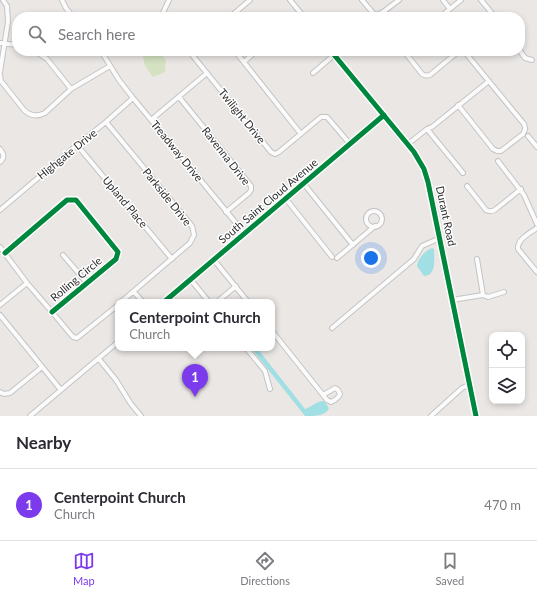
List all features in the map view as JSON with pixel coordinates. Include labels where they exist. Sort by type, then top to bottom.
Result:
[{"type":"street","points":[[0,72],[2,44],[8,22],[7,6],[3,0]]},
{"type":"street","points":[[62,0],[69,12]]},
{"type":"street","points":[[163,12],[169,0]]},
{"type":"street","points":[[236,12],[250,0]]},
{"type":"street","points":[[290,0],[300,12]]},
{"type":"street","points":[[362,0],[372,12]]},
{"type":"street","points":[[383,12],[399,0]]},
{"type":"street","points":[[443,0],[450,9]]},
{"type":"street","points":[[446,12],[461,0]]},
{"type":"street","points":[[481,0],[491,12]]},
{"type":"street","points":[[2,44],[12,45]]},
{"type":"street","points":[[43,56],[48,59],[71,89]]},
{"type":"street","name":"Treadway Drive","points":[[104,56],[119,80],[133,98],[245,234]]},
{"type":"street","points":[[152,120],[207,73],[193,56]]},
{"type":"street","points":[[240,56],[301,134]]},
{"type":"street","points":[[244,62],[251,56]]},
{"type":"street","points":[[313,72],[330,56]]},
{"type":"street","name":"Durant Road","points":[[335,56],[408,144],[424,169],[440,238],[476,416]]},
{"type":"street","points":[[408,56],[422,74],[428,76],[453,56]]},
{"type":"street","points":[[458,105],[493,149],[497,151],[502,151],[525,131],[526,128],[524,124],[468,56]]},
{"type":"street","points":[[524,56],[532,60]]},
{"type":"street","points":[[0,75],[1,81],[24,110],[28,114],[34,116],[44,113],[71,89],[110,66]]},
{"type":"street","name":"Twilight Drive","points":[[207,73],[271,152],[275,154],[321,117],[327,117],[350,144]]},
{"type":"street","points":[[408,144],[427,129],[432,127],[489,80]]},
{"type":"street","name":"Ravenna Drive","points":[[179,97],[251,186],[249,193],[226,212]]},
{"type":"street","name":"Highgate Drive","points":[[0,210],[133,98]]},
{"type":"street","name":"South Saint Cloud Avenue","points":[[168,299],[384,116]]},
{"type":"street","name":"Parkside Drive","points":[[106,122],[192,226],[194,235],[190,244],[134,292]]},
{"type":"street","points":[[427,129],[463,173]]},
{"type":"street","points":[[528,136],[537,147]]},
{"type":"street","name":"Upland Place","points":[[78,145],[172,259]]},
{"type":"street","points":[[0,149],[4,156],[0,162]]},
{"type":"street","points":[[498,161],[521,189],[537,224]]},
{"type":"street","points":[[304,184],[353,245]]},
{"type":"street","points":[[467,186],[486,210],[490,212],[493,212],[521,189]]},
{"type":"street","points":[[286,199],[332,257]]},
{"type":"street","name":"Rolling Circle","points":[[5,252],[67,200],[76,200],[118,252],[116,259],[52,312]]},
{"type":"street","points":[[337,258],[375,226]]},
{"type":"street","points":[[537,228],[518,243],[518,249],[537,272]]},
{"type":"street","points":[[332,328],[414,259],[422,246],[440,238]]},
{"type":"street","points":[[0,247],[27,283],[73,337],[77,338],[115,307]]},
{"type":"street","points":[[63,255],[87,283]]},
{"type":"street","points":[[477,259],[484,295]]},
{"type":"street","points":[[214,260],[246,299]]},
{"type":"street","points":[[191,280],[207,299]]},
{"type":"street","points":[[0,305],[27,283]]},
{"type":"street","points":[[221,299],[236,286]]},
{"type":"street","points":[[125,299],[134,292],[140,299]]},
{"type":"street","points":[[452,300],[484,295],[488,297],[504,292]]},
{"type":"street","points":[[0,315],[61,390]]},
{"type":"street","points":[[275,335],[323,395]]},
{"type":"street","points":[[30,416],[115,345]]},
{"type":"street","points":[[248,351],[265,371],[270,389]]},
{"type":"street","points":[[99,359],[116,380],[131,404],[141,416]]},
{"type":"street","points":[[0,392],[6,395],[10,393],[42,367]]},
{"type":"street","points":[[431,416],[462,388],[469,385]]},
{"type":"green space","points":[[143,56],[162,56],[166,60],[165,72],[153,77],[145,66]]},
{"type":"water","points":[[432,248],[434,249],[433,270],[428,275],[424,276],[417,266],[422,255]]},
{"type":"water","points":[[253,351],[259,351],[305,409],[324,401],[329,408],[328,411],[320,415],[305,416]]},
{"type":"cycle path","points":[[335,56],[414,152],[424,169],[428,182],[476,416]]},
{"type":"cycle path","points":[[168,299],[384,115]]},
{"type":"cycle path","points":[[5,253],[67,200],[76,200],[118,252],[116,259],[52,312]]},
{"type":"place","name":"Centerpoint Church","points":[[195,397]]}]
